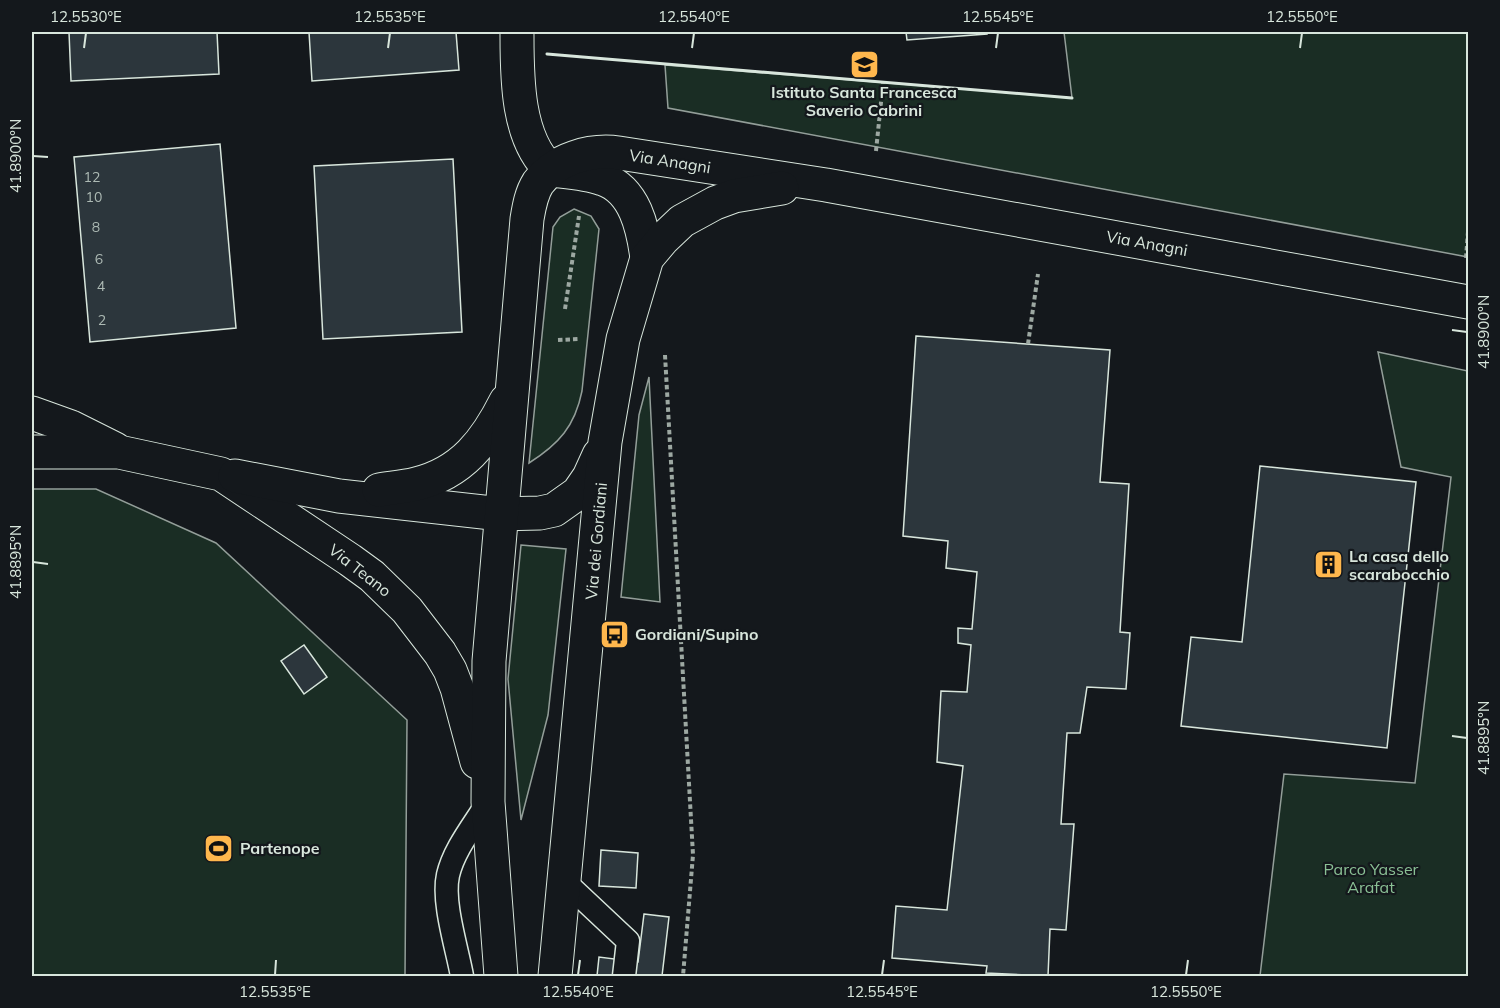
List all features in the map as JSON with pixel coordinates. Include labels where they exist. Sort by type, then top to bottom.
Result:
[{"type":"street","points":[[501,976],[488,802],[489,661],[527,219],[531,200],[538,184],[552,170],[538,153],[525,122],[518,80],[517,32]]},
{"type":"street","name":"Via Anagni","points":[[552,170],[577,156],[608,151],[826,185],[1468,302]]},
{"type":"street","name":"Via dei Gordiani","points":[[552,170],[596,177],[614,185],[627,197],[641,222],[647,258],[623,339],[605,442],[555,976]]},
{"type":"street","name":"Via Anagni","points":[[647,258],[663,238],[682,221],[734,196],[759,191],[826,185]]},
{"type":"street","points":[[339,496],[417,484],[439,476],[459,464],[478,448],[492,428],[513,386]]},
{"type":"street","name":"Via Teano","points":[[32,413],[71,427],[119,452]]},
{"type":"street","points":[[221,474],[339,496],[501,514],[540,513],[554,510],[578,492],[589,477],[605,442]]},
{"type":"street","name":"Via Teano","points":[[32,452],[119,452],[221,474],[350,560],[393,595],[422,628],[450,670],[488,802]]},
{"type":"lane","points":[[462,976],[446,897],[448,877],[454,858],[488,802]]},
{"type":"lane","points":[[563,880],[628,941],[624,976]]},
{"type":"path","points":[[876,157],[883,83]]},
{"type":"path","points":[[564,316],[579,211]]},
{"type":"path","points":[[1465,265],[1468,232]]},
{"type":"path","points":[[1028,344],[1038,274]]},
{"type":"path","points":[[560,340],[562,328]]},
{"type":"path","points":[[551,340],[587,339]]},
{"type":"path","points":[[665,351],[693,855],[683,976]]},
{"type":"green space","points":[[1064,32],[1468,32],[1468,257],[668,108],[665,65],[1072,98]]},
{"type":"green space","points":[[574,209],[591,216],[599,229],[582,391],[575,414],[564,433],[549,449],[529,463],[553,227],[560,217]]},
{"type":"green space","name":"Parco Yasser Arafat","points":[[1378,352],[1468,371],[1468,976],[1260,976],[1284,774],[1415,783],[1451,477],[1401,467]]},
{"type":"green space","points":[[649,377],[660,602],[621,597],[639,415]]},
{"type":"green space","name":"Partenope","points":[[32,489],[96,489],[216,543],[407,720],[405,976],[32,976]]},
{"type":"green space","points":[[521,545],[566,549],[548,715],[521,820],[508,679]]},
{"type":"building","points":[[69,32],[217,32],[219,74],[71,81]]},
{"type":"building","points":[[309,32],[456,32],[459,70],[312,81]]},
{"type":"building","points":[[906,32],[987,32],[987,34],[907,40]]},
{"type":"building","points":[[220,144],[236,328],[90,342],[74,157]]},
{"type":"building","points":[[453,159],[462,332],[323,339],[314,166]]},
{"type":"building","points":[[916,336],[1110,350],[1100,482],[1129,484],[1120,632],[1130,633],[1126,689],[1087,687],[1080,733],[1067,733],[1061,824],[1074,824],[1066,930],[1050,929],[1048,976],[986,973],[987,966],[892,958],[896,906],[947,910],[963,766],[937,762],[941,691],[967,692],[971,645],[958,643],[958,628],[972,629],[977,572],[946,568],[948,541],[903,536]]},
{"type":"building","name":"La casa dello scarabocchio","points":[[1260,466],[1416,482],[1387,748],[1181,726],[1191,637],[1242,642]]},
{"type":"building","points":[[304,645],[327,677],[304,694],[281,661]]},
{"type":"building","points":[[601,850],[638,853],[636,888],[599,886]]},
{"type":"building","points":[[644,914],[669,917],[662,976],[597,976],[599,957],[638,962]]},
{"type":"wall","points":[[547,54],[1072,98]]},
{"type":"place","name":"Istituto Santa Francesca Saverio Cabrini","points":[[864,64]]},
{"type":"place","name":"La casa dello scarabocchio","points":[[1328,565]]},
{"type":"place","name":"Gordiani/Supino","points":[[614,634]]},
{"type":"place","name":"Partenope","points":[[219,848]]}]
